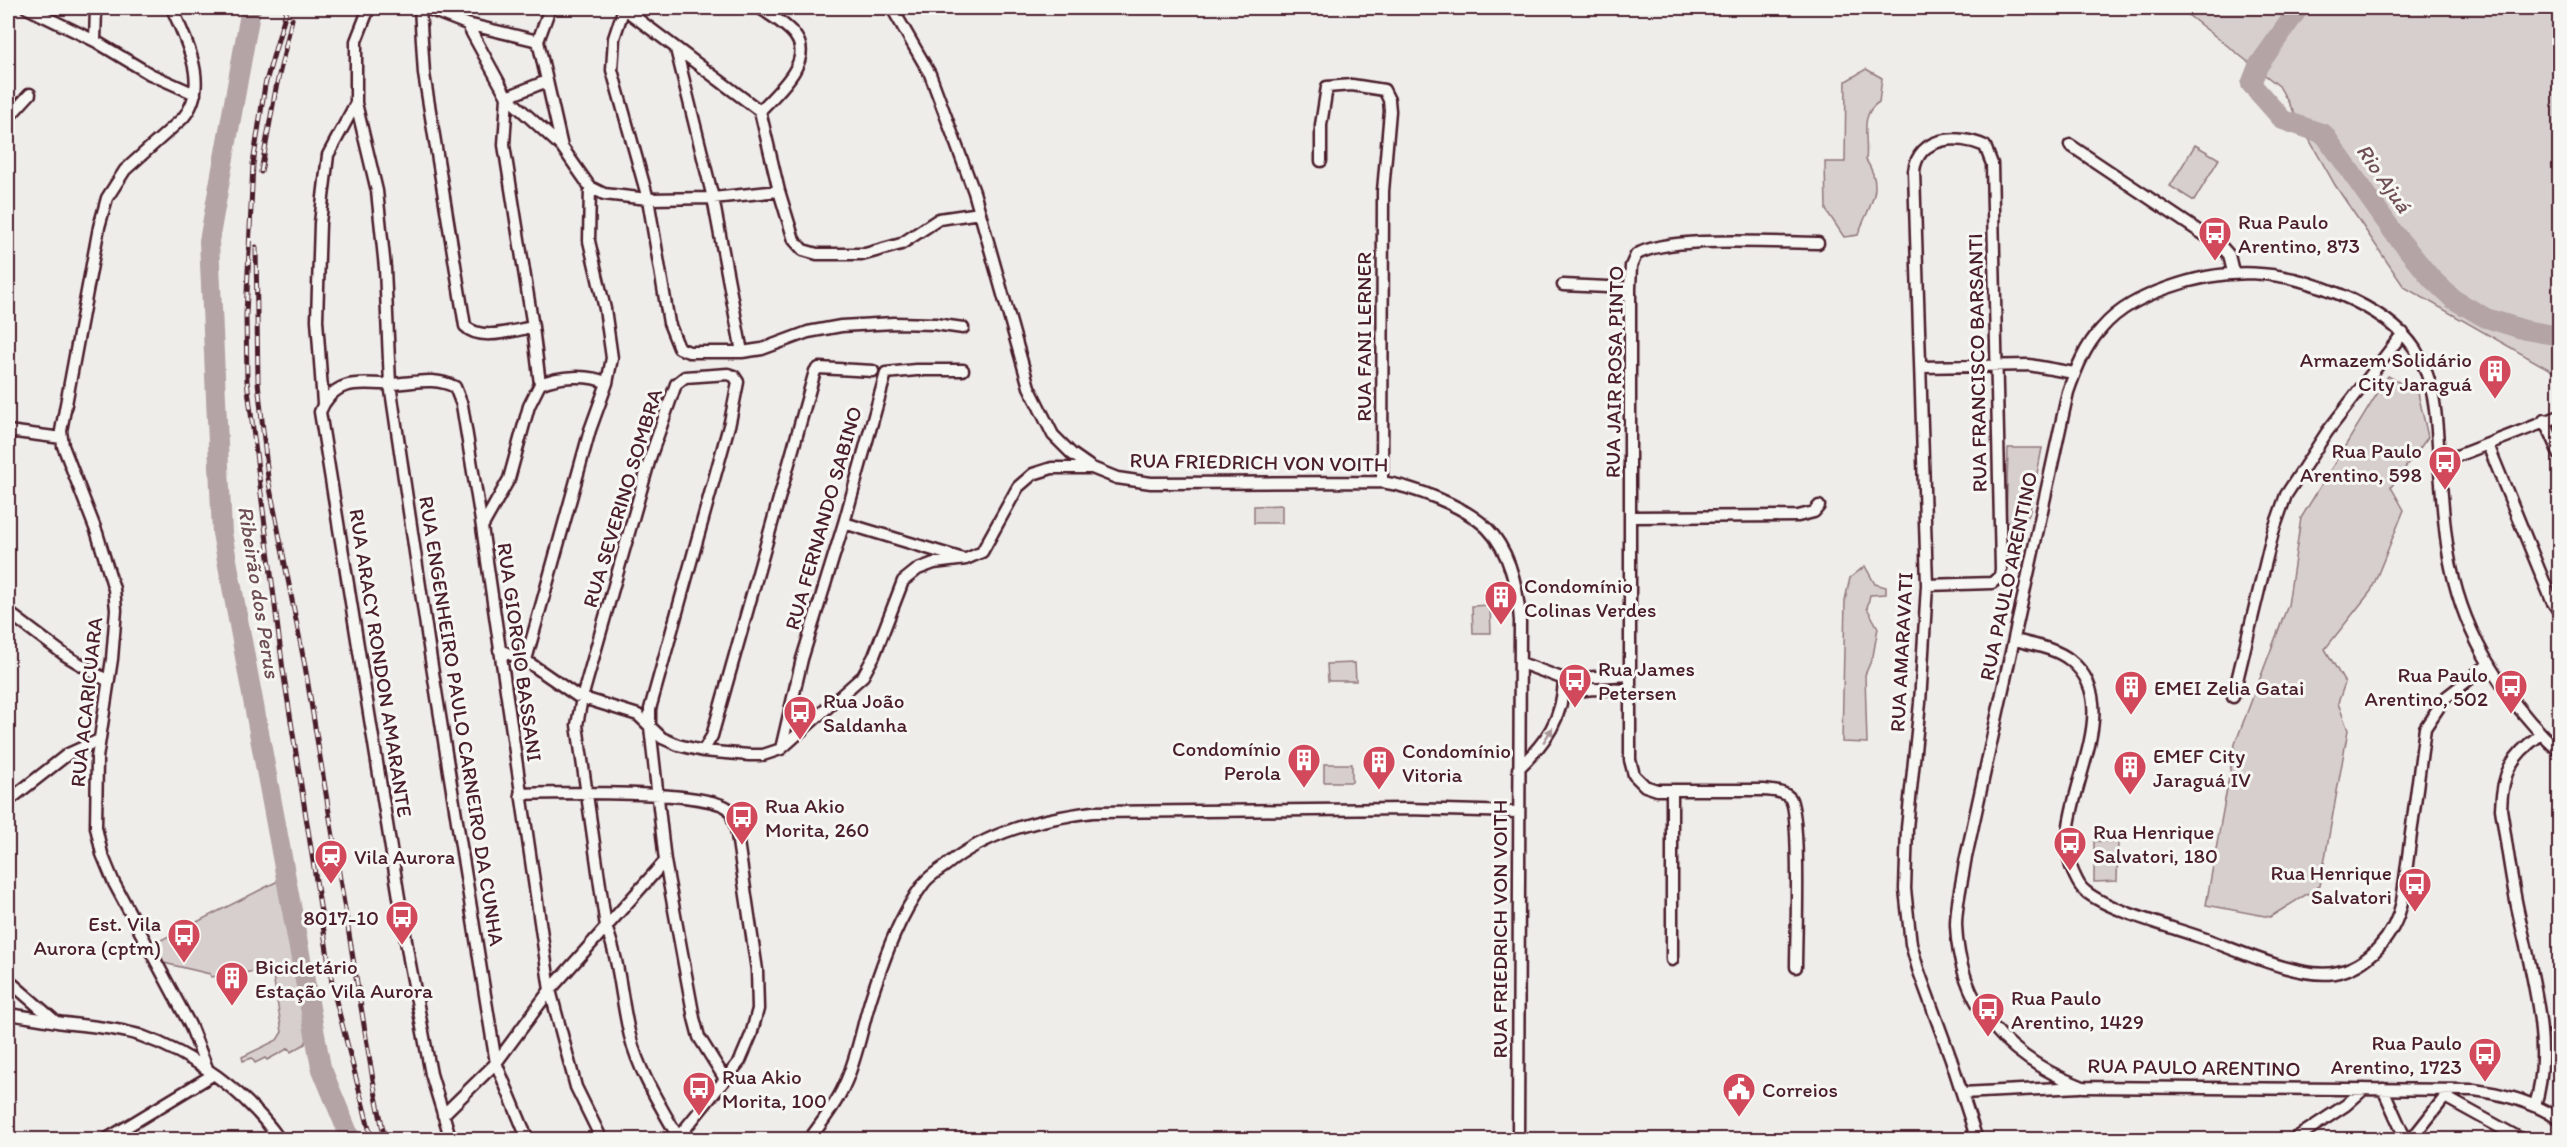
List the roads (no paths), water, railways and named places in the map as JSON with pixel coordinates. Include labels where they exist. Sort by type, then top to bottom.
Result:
[{"type":"street","points":[[27,8],[95,41],[150,74],[195,94]]},
{"type":"street","points":[[95,41],[96,8]]},
{"type":"street","points":[[8,431],[62,438],[99,227],[107,198],[124,170],[190,110],[195,94],[195,70],[172,8]]},
{"type":"street","name":"RUA ENGENHEIRO PAULO CARNEIRO DA CUNHA","points":[[369,8],[355,51],[356,103],[377,191],[385,268],[390,384],[429,649],[496,1063],[528,1140]]},
{"type":"street","points":[[420,8],[424,75],[465,326],[471,332],[487,334],[533,327]]},
{"type":"street","points":[[426,8],[467,24],[538,41]]},
{"type":"street","points":[[550,8],[538,41],[562,147]]},
{"type":"street","points":[[963,328],[935,324],[894,323],[841,326],[808,332],[762,349],[742,352],[688,352],[679,348],[674,340],[648,199],[612,70],[614,38],[624,8],[760,111],[779,191],[794,240],[803,250],[817,254],[865,254],[901,244],[939,219],[980,213]]},
{"type":"street","points":[[760,8],[797,37],[801,50],[798,66],[760,111]]},
{"type":"street","name":"RUA FRIEDRICH VON VOITH","points":[[892,8],[930,74],[980,213],[1029,387],[1053,435],[1072,454],[1092,468],[1117,478],[1151,483],[1382,482],[1417,489],[1467,514],[1487,528],[1499,545],[1515,581],[1519,602],[1521,663],[1518,769],[1518,1140]]},
{"type":"street","points":[[467,24],[507,97],[562,147],[590,187],[604,194],[648,199],[713,198],[779,191]]},
{"type":"street","points":[[676,49],[713,198],[742,352]]},
{"type":"street","points":[[507,97],[547,81]]},
{"type":"street","name":"RUA FANI LERNER","points":[[1321,161],[1321,125],[1327,87],[1352,85],[1384,90],[1388,95],[1390,111],[1383,191],[1382,482]]},
{"type":"street","points":[[8,118],[30,94]]},
{"type":"street","points":[[483,527],[508,479],[529,406],[540,384],[504,145],[507,97]]},
{"type":"street","name":"RUA ARACY RONDON AMARANTE","points":[[356,103],[328,155],[320,223],[316,320],[323,404],[320,412],[409,959],[431,1074],[451,1140]]},
{"type":"street","name":"RUA FRANCISCO BARSANTI","points":[[1919,155],[1934,142],[1948,140],[1972,141],[1985,146],[1988,151],[1992,178],[1997,365],[2000,576],[1996,581],[1986,584],[1927,585]]},
{"type":"street","points":[[2070,145],[2221,246],[2229,255],[2233,272]]},
{"type":"street","name":"RUA AMARAVATI","points":[[1919,155],[1915,164],[1914,182],[1927,585],[1920,703],[1907,828],[1905,888],[1911,941],[1918,969],[1977,1140]]},
{"type":"street","points":[[526,660],[590,430],[608,383],[612,358],[605,309],[590,242],[590,187]]},
{"type":"street","name":"RUA JAIR ROSA PINTO","points":[[1796,967],[1795,816],[1794,806],[1785,794],[1764,790],[1657,790],[1645,786],[1634,775],[1630,760],[1632,518],[1630,288],[1631,266],[1636,255],[1656,246],[1698,243],[1818,243]]},
{"type":"street","name":"RUA PAULO ARENTINO","points":[[2559,752],[2540,735],[2511,698],[2489,664],[2468,620],[2451,568],[2445,531],[2437,416],[2430,381],[2415,349],[2403,333],[2368,308],[2325,288],[2279,275],[2233,272],[2180,283],[2144,297],[2128,306],[2101,328],[2091,341],[2074,373],[2058,434],[1965,862],[1957,915],[1958,952],[1965,980],[1972,995],[1993,1028],[2037,1066],[2061,1079],[2083,1087],[2383,1089],[2445,1094],[2492,1093],[2535,1105],[2559,1120]]},
{"type":"street","points":[[1563,285],[1630,288]]},
{"type":"street","points":[[2233,697],[2273,532],[2286,495],[2327,432],[2403,333]]},
{"type":"street","points":[[1921,367],[2040,366],[2074,373]]},
{"type":"street","points":[[704,751],[712,736],[815,370],[822,368],[873,371]]},
{"type":"street","name":"RUA FERNANDO SABINO","points":[[781,749],[800,666],[844,523],[886,373],[963,370]]},
{"type":"street","name":"RUA SEVERINO SOMBRA","points":[[650,727],[650,709],[656,686],[730,422],[738,382],[732,375],[685,377],[676,384],[651,455],[582,698],[577,725],[606,927],[614,952],[630,1038],[677,1138]]},
{"type":"street","points":[[540,384],[554,380],[588,378],[608,383]]},
{"type":"street","name":"RUA GIORGIO BASSANI","points":[[390,384],[428,380],[445,382],[455,387],[462,405],[483,527],[550,990],[576,1087],[602,1140]]},
{"type":"street","points":[[323,404],[344,386],[362,383],[390,384]]},
{"type":"street","points":[[2439,463],[2559,416]]},
{"type":"street","points":[[2544,420],[2559,456]]},
{"type":"street","name":"RUA ACARICUARA","points":[[62,438],[97,532],[114,589],[116,610],[99,740],[96,827],[102,854],[114,883],[211,1071]]},
{"type":"street","points":[[2488,445],[2559,613]]},
{"type":"street","points":[[499,650],[526,660],[582,698],[638,716],[670,741],[704,751],[758,755],[781,749],[863,676],[874,656],[903,581],[918,569],[934,563],[976,557],[985,549],[1018,487],[1033,474],[1052,468],[1092,468]]},
{"type":"street","points":[[1632,518],[1798,516],[1814,512],[1819,506]]},
{"type":"street","points":[[844,523],[966,560]]},
{"type":"street","points":[[8,612],[65,655],[108,681]]},
{"type":"street","points":[[2015,640],[2047,648],[2070,660],[2088,680],[2091,690],[2092,726],[2067,847],[2071,867],[2083,890],[2107,904],[2165,925],[2293,969],[2322,974],[2334,973],[2355,965],[2379,947],[2397,923],[2402,902],[2425,728],[2445,698],[2489,664]]},
{"type":"street","points":[[1521,663],[1564,679],[1629,675]]},
{"type":"street","points":[[1518,769],[1545,741],[1554,725],[1563,693],[1564,679]]},
{"type":"street","points":[[1563,693],[1593,689],[1629,690]]},
{"type":"street","points":[[650,727],[665,861],[694,1018],[699,1037],[725,1079]]},
{"type":"street","points":[[2535,1105],[2542,1068],[2539,1021],[2501,809],[2502,789],[2513,760],[2520,750],[2540,735]]},
{"type":"street","points":[[8,801],[68,754],[99,740]]},
{"type":"street","points":[[1672,790],[1672,960]]},
{"type":"street","points":[[520,794],[586,792],[657,795],[727,806],[736,828],[757,970],[758,1009],[751,1035],[740,1061],[677,1138]]},
{"type":"street","points":[[809,1140],[843,1089],[856,1058],[871,998],[892,938],[908,907],[926,881],[954,858],[981,842],[1043,820],[1093,812],[1407,809],[1518,812]]},
{"type":"street","points":[[442,1116],[496,1063],[550,990],[665,861]]},
{"type":"street","points":[[8,980],[55,1021]]},
{"type":"street","points":[[8,1014],[138,1035],[211,1071],[254,1109],[280,1140]]},
{"type":"street","points":[[105,1140],[211,1071]]},
{"type":"street","points":[[1962,1093],[2083,1087]]},
{"type":"street","points":[[2293,1140],[2346,1105],[2364,1089]]},
{"type":"street","points":[[2383,1089],[2406,1140]]},
{"type":"street","points":[[2411,1140],[2445,1094],[2523,1140]]},
{"type":"waterway","name":"Ribeirão dos Perus","points":[[251,8],[209,241],[222,533],[321,1067],[351,1140]]},
{"type":"waterway","name":"Rio Ajuá","points":[[2299,8],[2258,66],[2251,84],[2283,120],[2324,134],[2394,233],[2431,278],[2453,299],[2486,318],[2525,330],[2560,336]]},
{"type":"railway","points":[[287,8],[265,85],[253,164],[246,315],[247,381],[283,670],[333,989],[372,1140]]},
{"type":"railway","points":[[261,172],[276,88],[292,19]]},
{"type":"railway","points":[[256,247],[258,382],[268,478],[305,666],[374,1086],[385,1140]]},
{"type":"place","name":"Rua Paulo Arentino, 873","points":[[2215,262]]},
{"type":"place","name":"Armazem Solidário City Jaraguá","points":[[2495,400]]},
{"type":"place","name":"Rua Paulo Arentino, 598","points":[[2445,491]]},
{"type":"place","name":"Condomínio Colinas Verdes","points":[[1501,626]]},
{"type":"place","name":"Rua James Petersen","points":[[1575,709]]},
{"type":"place","name":"Rua Paulo Arentino, 502","points":[[2511,715]]},
{"type":"place","name":"EMEI Zelia Gatai","points":[[2131,716]]},
{"type":"place","name":"Rua João Saldanha","points":[[800,741]]},
{"type":"place","name":"Condomínio Perola","points":[[1304,789]]},
{"type":"place","name":"Condomínio Vitoria","points":[[1379,791]]},
{"type":"place","name":"EMEF City Jaraguá IV","points":[[2130,796]]},
{"type":"place","name":"Rua Akio Morita, 260","points":[[742,846]]},
{"type":"place","name":"Rua Henrique Salvatori, 180","points":[[2070,872]]},
{"type":"place","name":"Vila Aurora","points":[[331,885]]},
{"type":"place","name":"Rua Henrique Salvatori","points":[[2415,913]]},
{"type":"place","name":"8017-10","points":[[402,946]]},
{"type":"place","name":"Est. Vila Aurora (cptm)","points":[[184,964]]},
{"type":"place","name":"Bicicletário Estação Vila Aurora","points":[[232,1007]]},
{"type":"place","name":"Rua Paulo Arentino, 1429","points":[[1988,1038]]},
{"type":"place","name":"Rua Paulo Arentino, 1723","points":[[2485,1083]]},
{"type":"place","name":"Rua Akio Morita, 100","points":[[699,1117]]},
{"type":"place","name":"Correios","points":[[1739,1118]]}]
